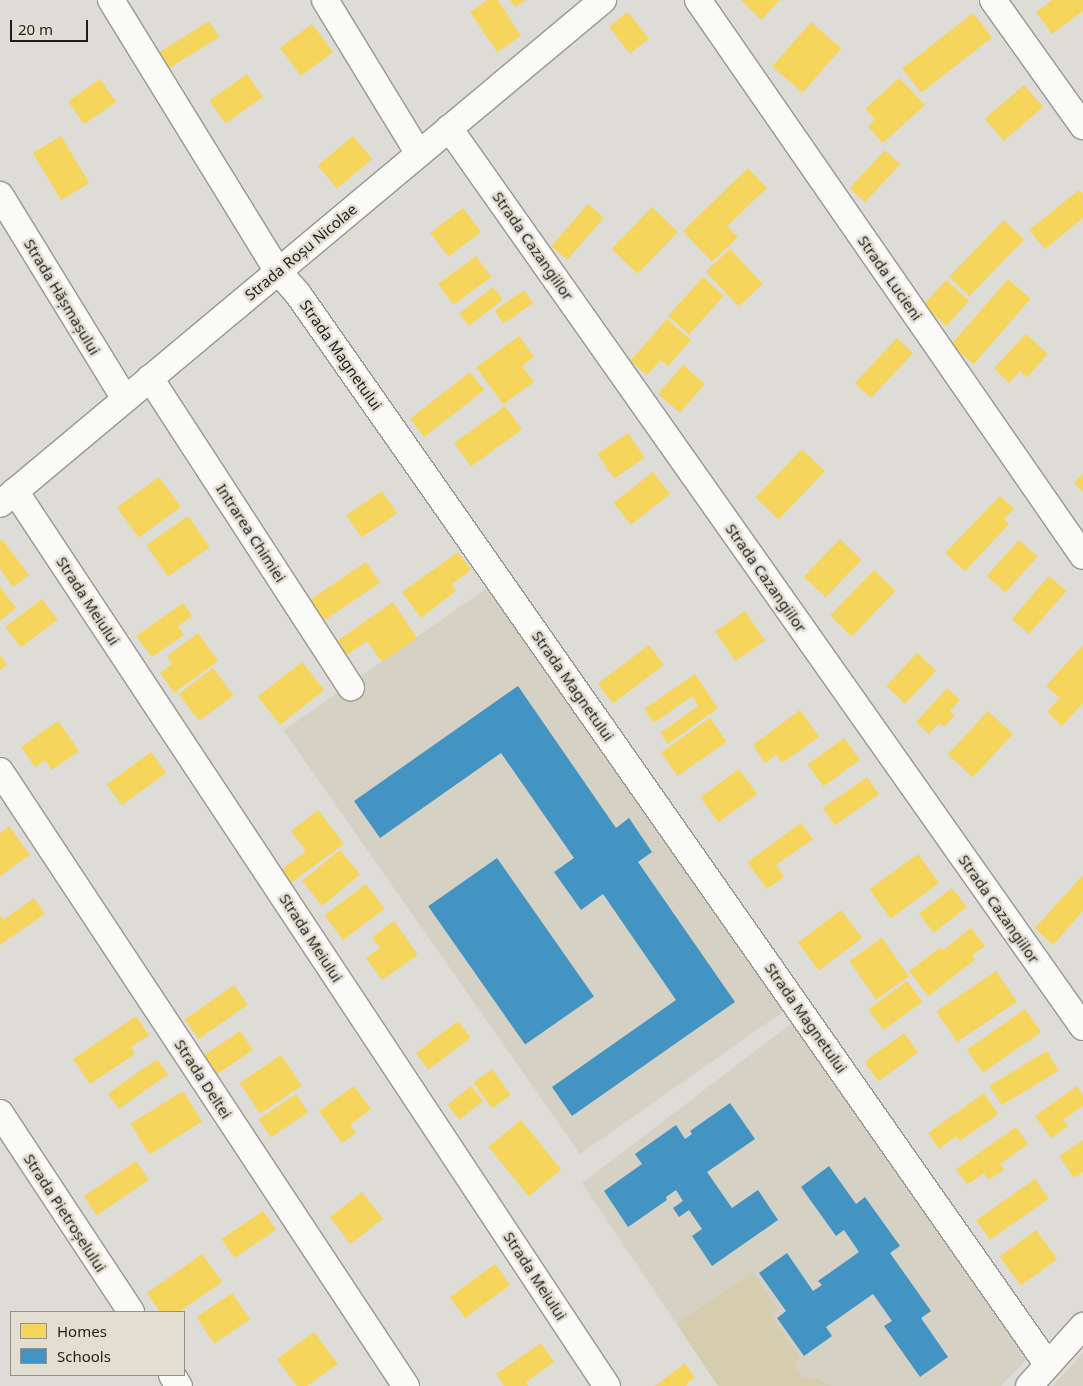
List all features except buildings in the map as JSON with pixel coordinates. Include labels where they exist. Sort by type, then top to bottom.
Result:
[{"type":"street","name":"Strada Magnetului","points":[[111,0],[278,271],[298,294],[1048,1365]]},
{"type":"street","points":[[326,0],[419,154]]},
{"type":"street","name":"Strada Lucieni","points":[[698,0],[1083,556]]},
{"type":"street","points":[[993,0],[1083,126]]},
{"type":"street","name":"Strada Roșu Nicolae","points":[[8,497],[598,2]]},
{"type":"street","name":"Strada Cazangiilor","points":[[449,128],[1083,1027]]},
{"type":"street","name":"Strada Hășmașului","points":[[0,195],[125,399]]},
{"type":"street","name":"Intrarea Chimiei","points":[[150,378],[351,687]]},
{"type":"street","name":"Strada Meiului","points":[[8,497],[607,1386]]},
{"type":"street","name":"Strada Deltei","points":[[0,772],[406,1386]]},
{"type":"street","name":"Strada Pietroșelului","points":[[0,1113],[130,1311]]},
{"type":"street","points":[[1029,1386],[1083,1326]]},
{"type":"shaded area","points":[[494,583],[791,1007],[580,1154],[283,730]]},
{"type":"shaded area","points":[[796,1020],[1031,1355],[1001,1386],[718,1386],[582,1183]]},
{"type":"shaded area","points":[[752,1272],[778,1309],[770,1315],[801,1358],[793,1364],[803,1378],[817,1378],[832,1386],[718,1386],[677,1324]]},
{"type":"shaded area","points":[[1083,1353],[1083,1386],[1053,1386]]}]
